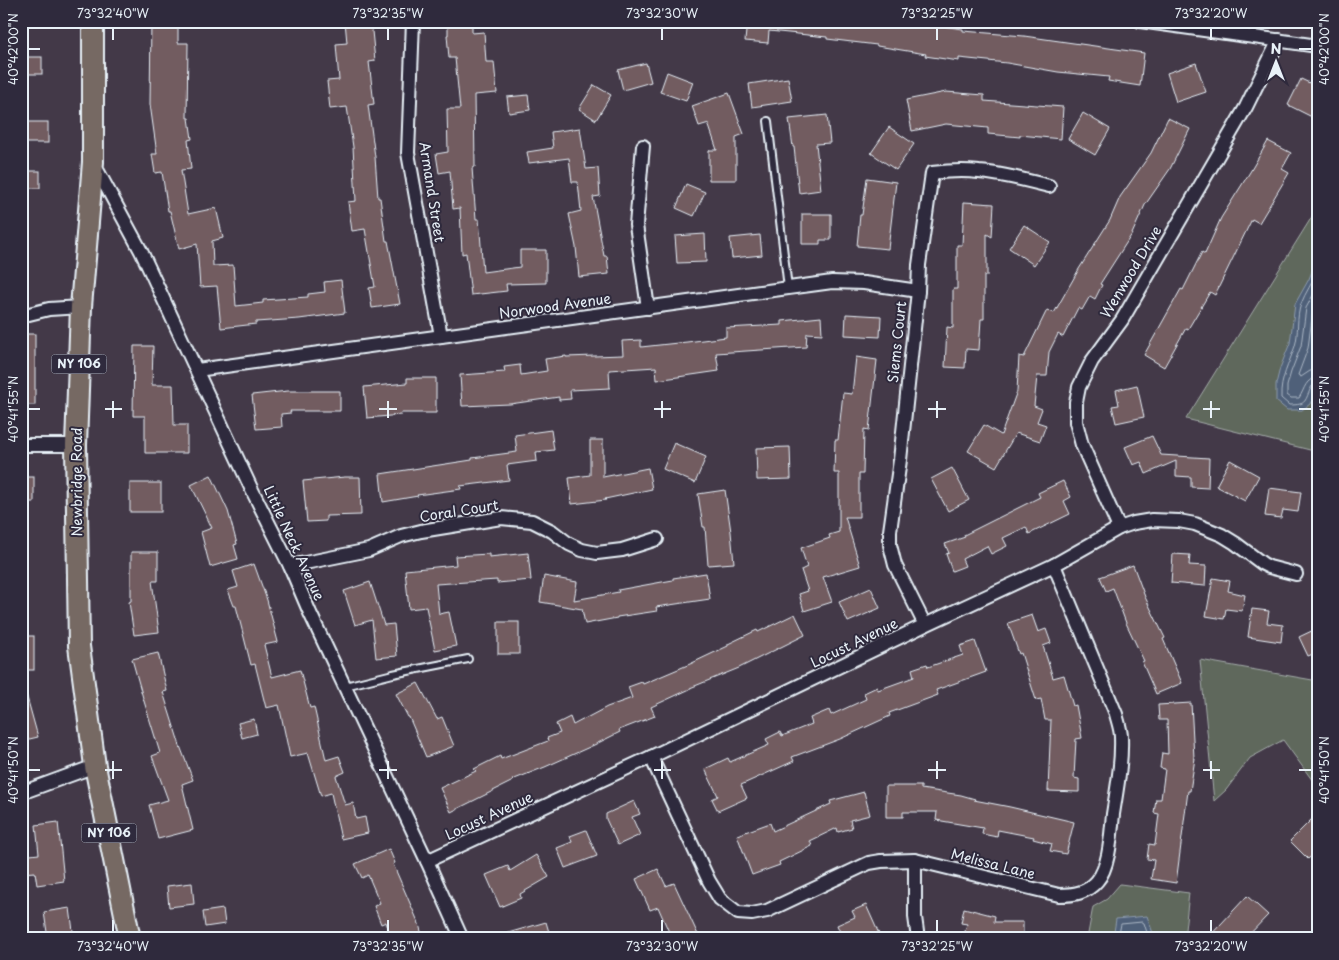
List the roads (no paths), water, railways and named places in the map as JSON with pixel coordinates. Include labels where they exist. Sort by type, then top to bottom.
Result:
[{"type":"main road","name":"Newbridge Road","points":[[93,21],[93,162],[81,307],[76,445],[79,646],[95,766],[130,939]]},
{"type":"street","name":"Armand Street","points":[[413,21],[408,153],[441,336]]},
{"type":"street","points":[[1140,21],[1318,46]]},
{"type":"street","name":"Wenwood Drive","points":[[1119,528],[1082,445],[1076,422],[1076,402],[1079,387],[1092,361],[1122,320],[1241,115],[1279,40]]},
{"type":"street","points":[[643,146],[636,225],[648,308]]},
{"type":"street","name":"Little Neck Avenue","points":[[93,162],[141,251],[251,488],[290,566],[310,614],[428,862],[462,939]]},
{"type":"street","name":"Siems Court","points":[[925,625],[895,565],[890,545],[890,531],[900,460],[918,291],[919,265],[932,172],[979,172],[1013,177],[1049,186]]},
{"type":"street","name":"Norwood Avenue","points":[[197,370],[832,282],[864,283],[918,291]]},
{"type":"street","points":[[21,316],[49,309],[81,307]]},
{"type":"street","points":[[21,445],[76,445]]},
{"type":"street","name":"Coral Court","points":[[290,566],[369,550],[401,536],[421,531],[501,518],[532,521],[552,531],[569,544],[597,554],[622,550],[657,539]]},
{"type":"street","name":"Locust Avenue","points":[[428,862],[925,625],[1054,566],[1119,528],[1134,523],[1152,520],[1179,521],[1194,524],[1222,535],[1269,567],[1296,574]]},
{"type":"street","name":"Melissa Lane","points":[[651,757],[709,881],[720,899],[738,913],[752,914],[767,911],[869,863],[881,861],[915,860],[1059,895],[1072,895],[1086,890],[1097,881],[1102,873],[1108,854],[1120,770],[1121,734],[1116,714],[1054,566]]},
{"type":"street","points":[[21,793],[95,766]]},
{"type":"street","points":[[915,860],[915,917],[918,939]]},
{"type":"lane","points":[[768,121],[788,288]]},
{"type":"lane","points":[[345,686],[468,659]]},
{"type":"water","points":[[1318,256],[1318,384],[1310,404],[1302,410],[1287,410],[1276,401],[1276,384],[1290,343],[1295,304],[1309,279]]},
{"type":"water","points":[[1147,916],[1155,939],[1113,939],[1116,919]]}]
